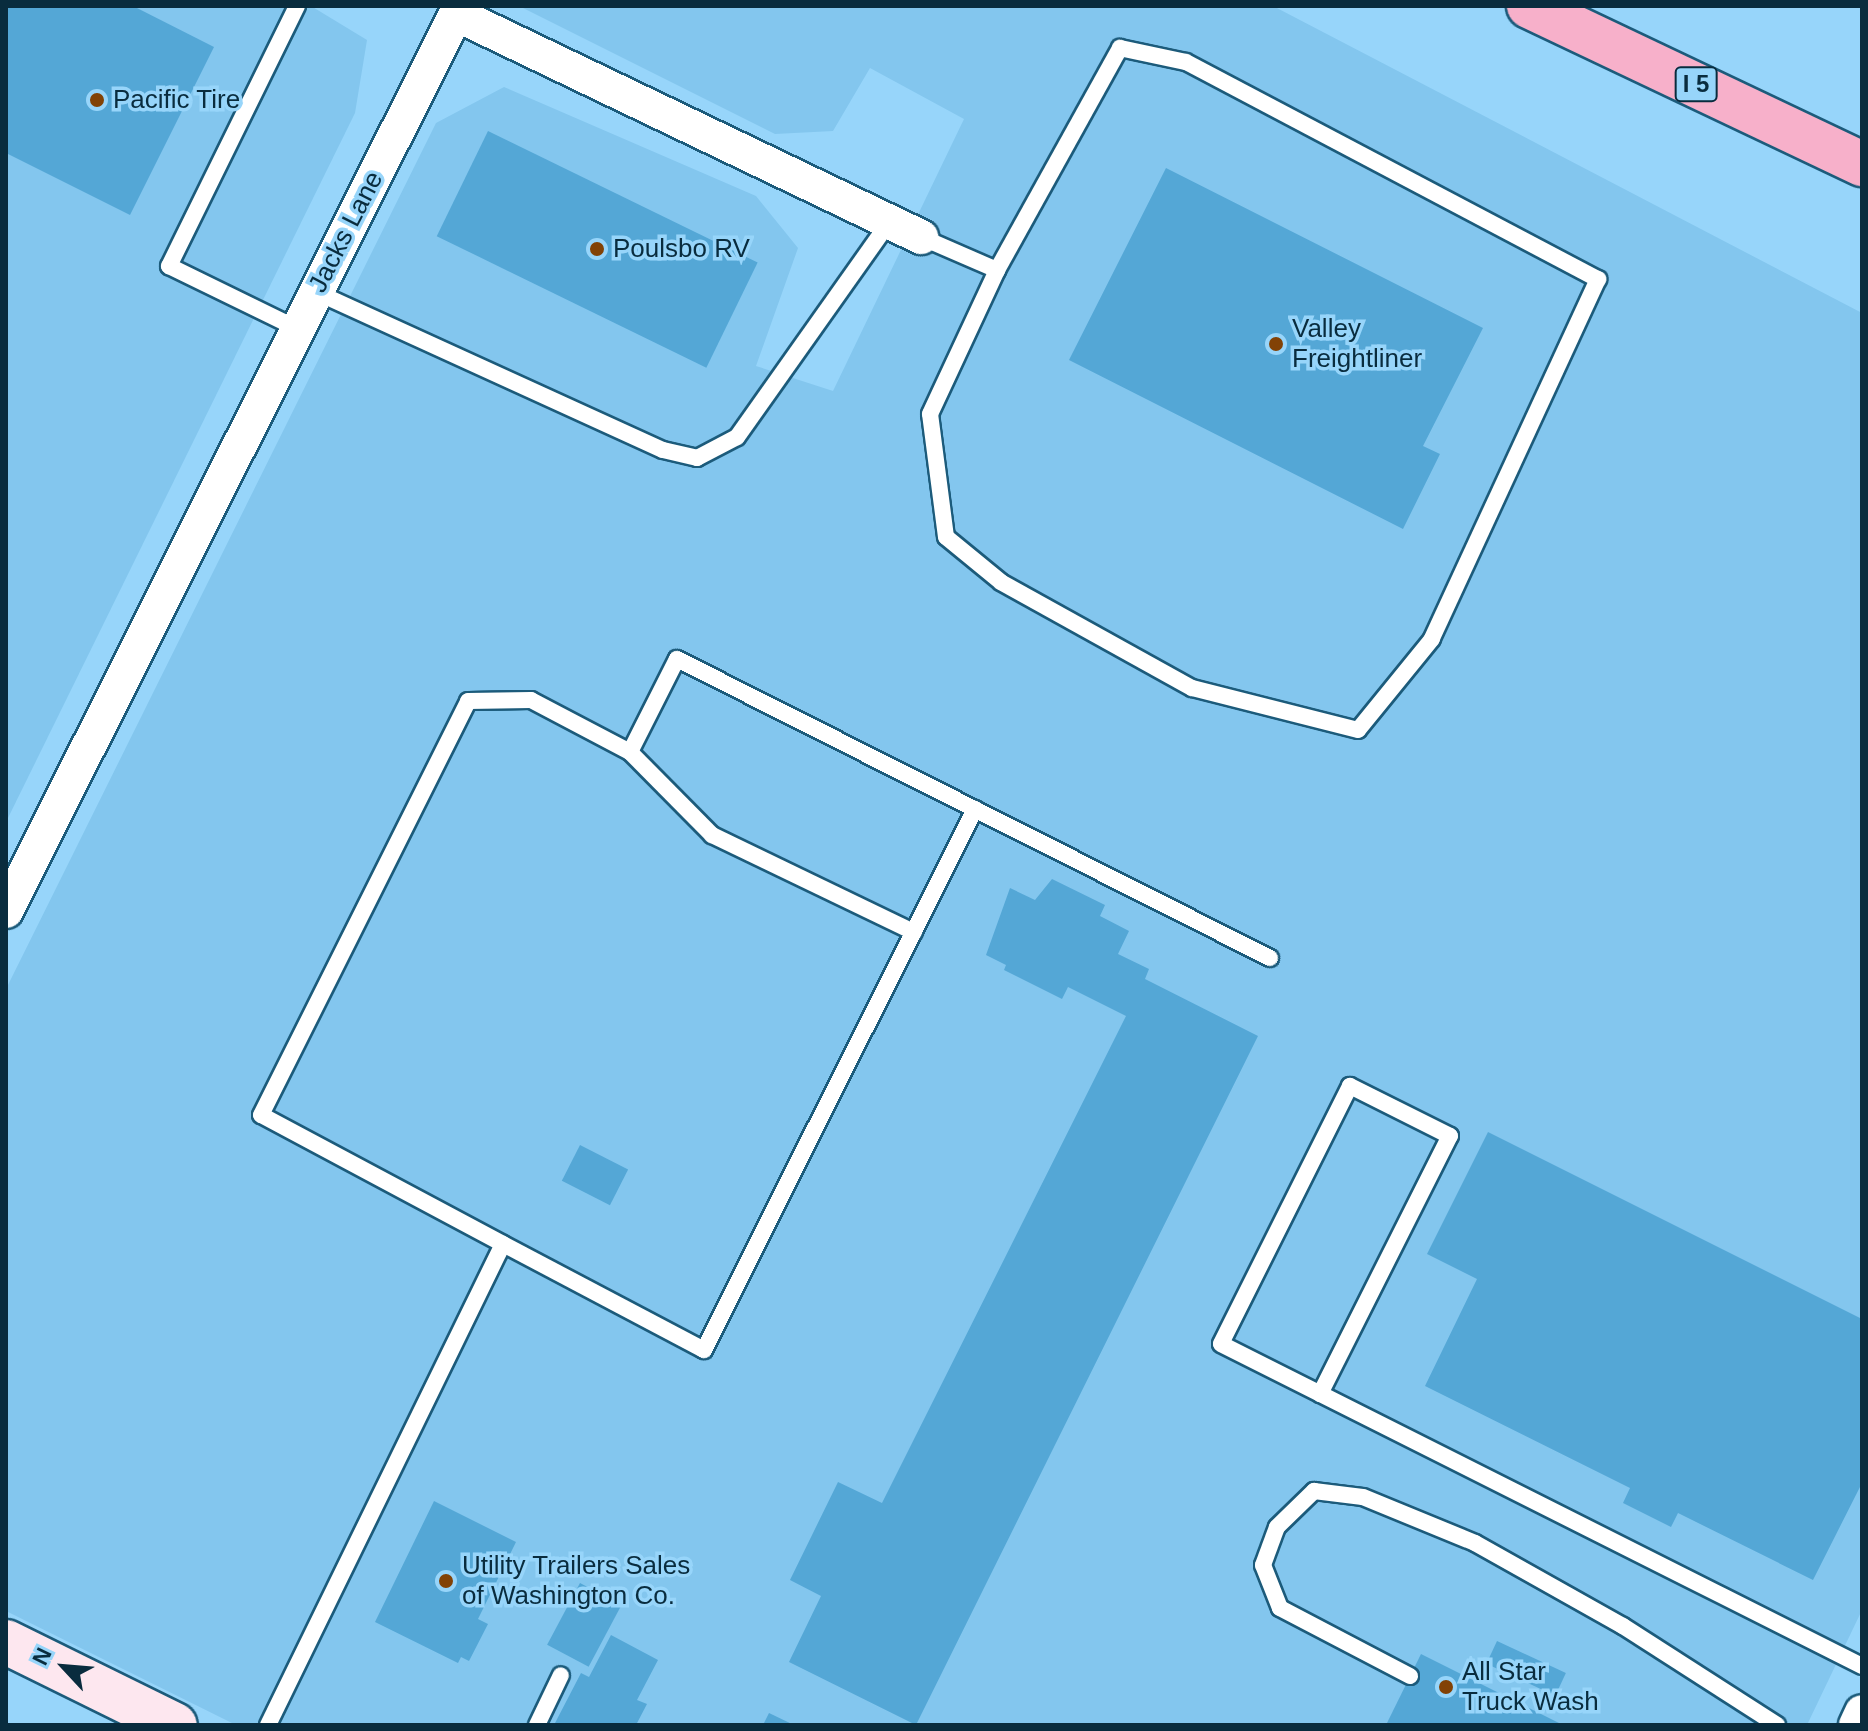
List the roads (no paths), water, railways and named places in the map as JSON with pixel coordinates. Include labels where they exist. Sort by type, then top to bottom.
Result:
[{"type":"highway","name":"I 5","points":[[1529,6],[1862,164]]},
{"type":"street","name":"Jacks Lane","points":[[11,890],[298,329],[448,10],[921,237]]},
{"type":"street","points":[[6,1642],[175,1725]]},
{"type":"street","points":[[1856,1725],[1862,1712]]},
{"type":"lane","points":[[297,6],[169,266],[298,329]]},
{"type":"lane","points":[[1120,48],[1186,62],[1598,279],[1432,639],[1358,730],[1192,688],[1001,582],[946,537],[930,414],[997,270],[1120,48]]},
{"type":"lane","points":[[316,292],[663,450],[697,458],[737,437],[889,222]]},
{"type":"lane","points":[[921,237],[997,270]]},
{"type":"lane","points":[[630,752],[677,659],[1270,958]]},
{"type":"lane","points":[[914,932],[712,835],[630,752],[531,700],[468,701],[261,1115],[704,1350],[914,932],[975,809]]},
{"type":"lane","points":[[1320,1394],[1450,1136],[1350,1086],[1221,1344],[1320,1394],[1862,1666]]},
{"type":"lane","points":[[268,1725],[503,1244]]},
{"type":"lane","points":[[1410,1676],[1280,1608],[1263,1565],[1277,1527],[1314,1491],[1363,1497],[1475,1543],[1623,1626],[1777,1725]]},
{"type":"lane","points":[[537,1725],[561,1675]]},
{"type":"place","name":"Pacific Tire","points":[[97,100]]},
{"type":"place","name":"Poulsbo RV","points":[[597,249]]},
{"type":"place","name":"Valley Freightliner","points":[[1276,344]]},
{"type":"place","name":"Utility Trailers Sales of Washington Co.","points":[[446,1581]]},
{"type":"place","name":"All Star Truck Wash","points":[[1446,1687]]}]
